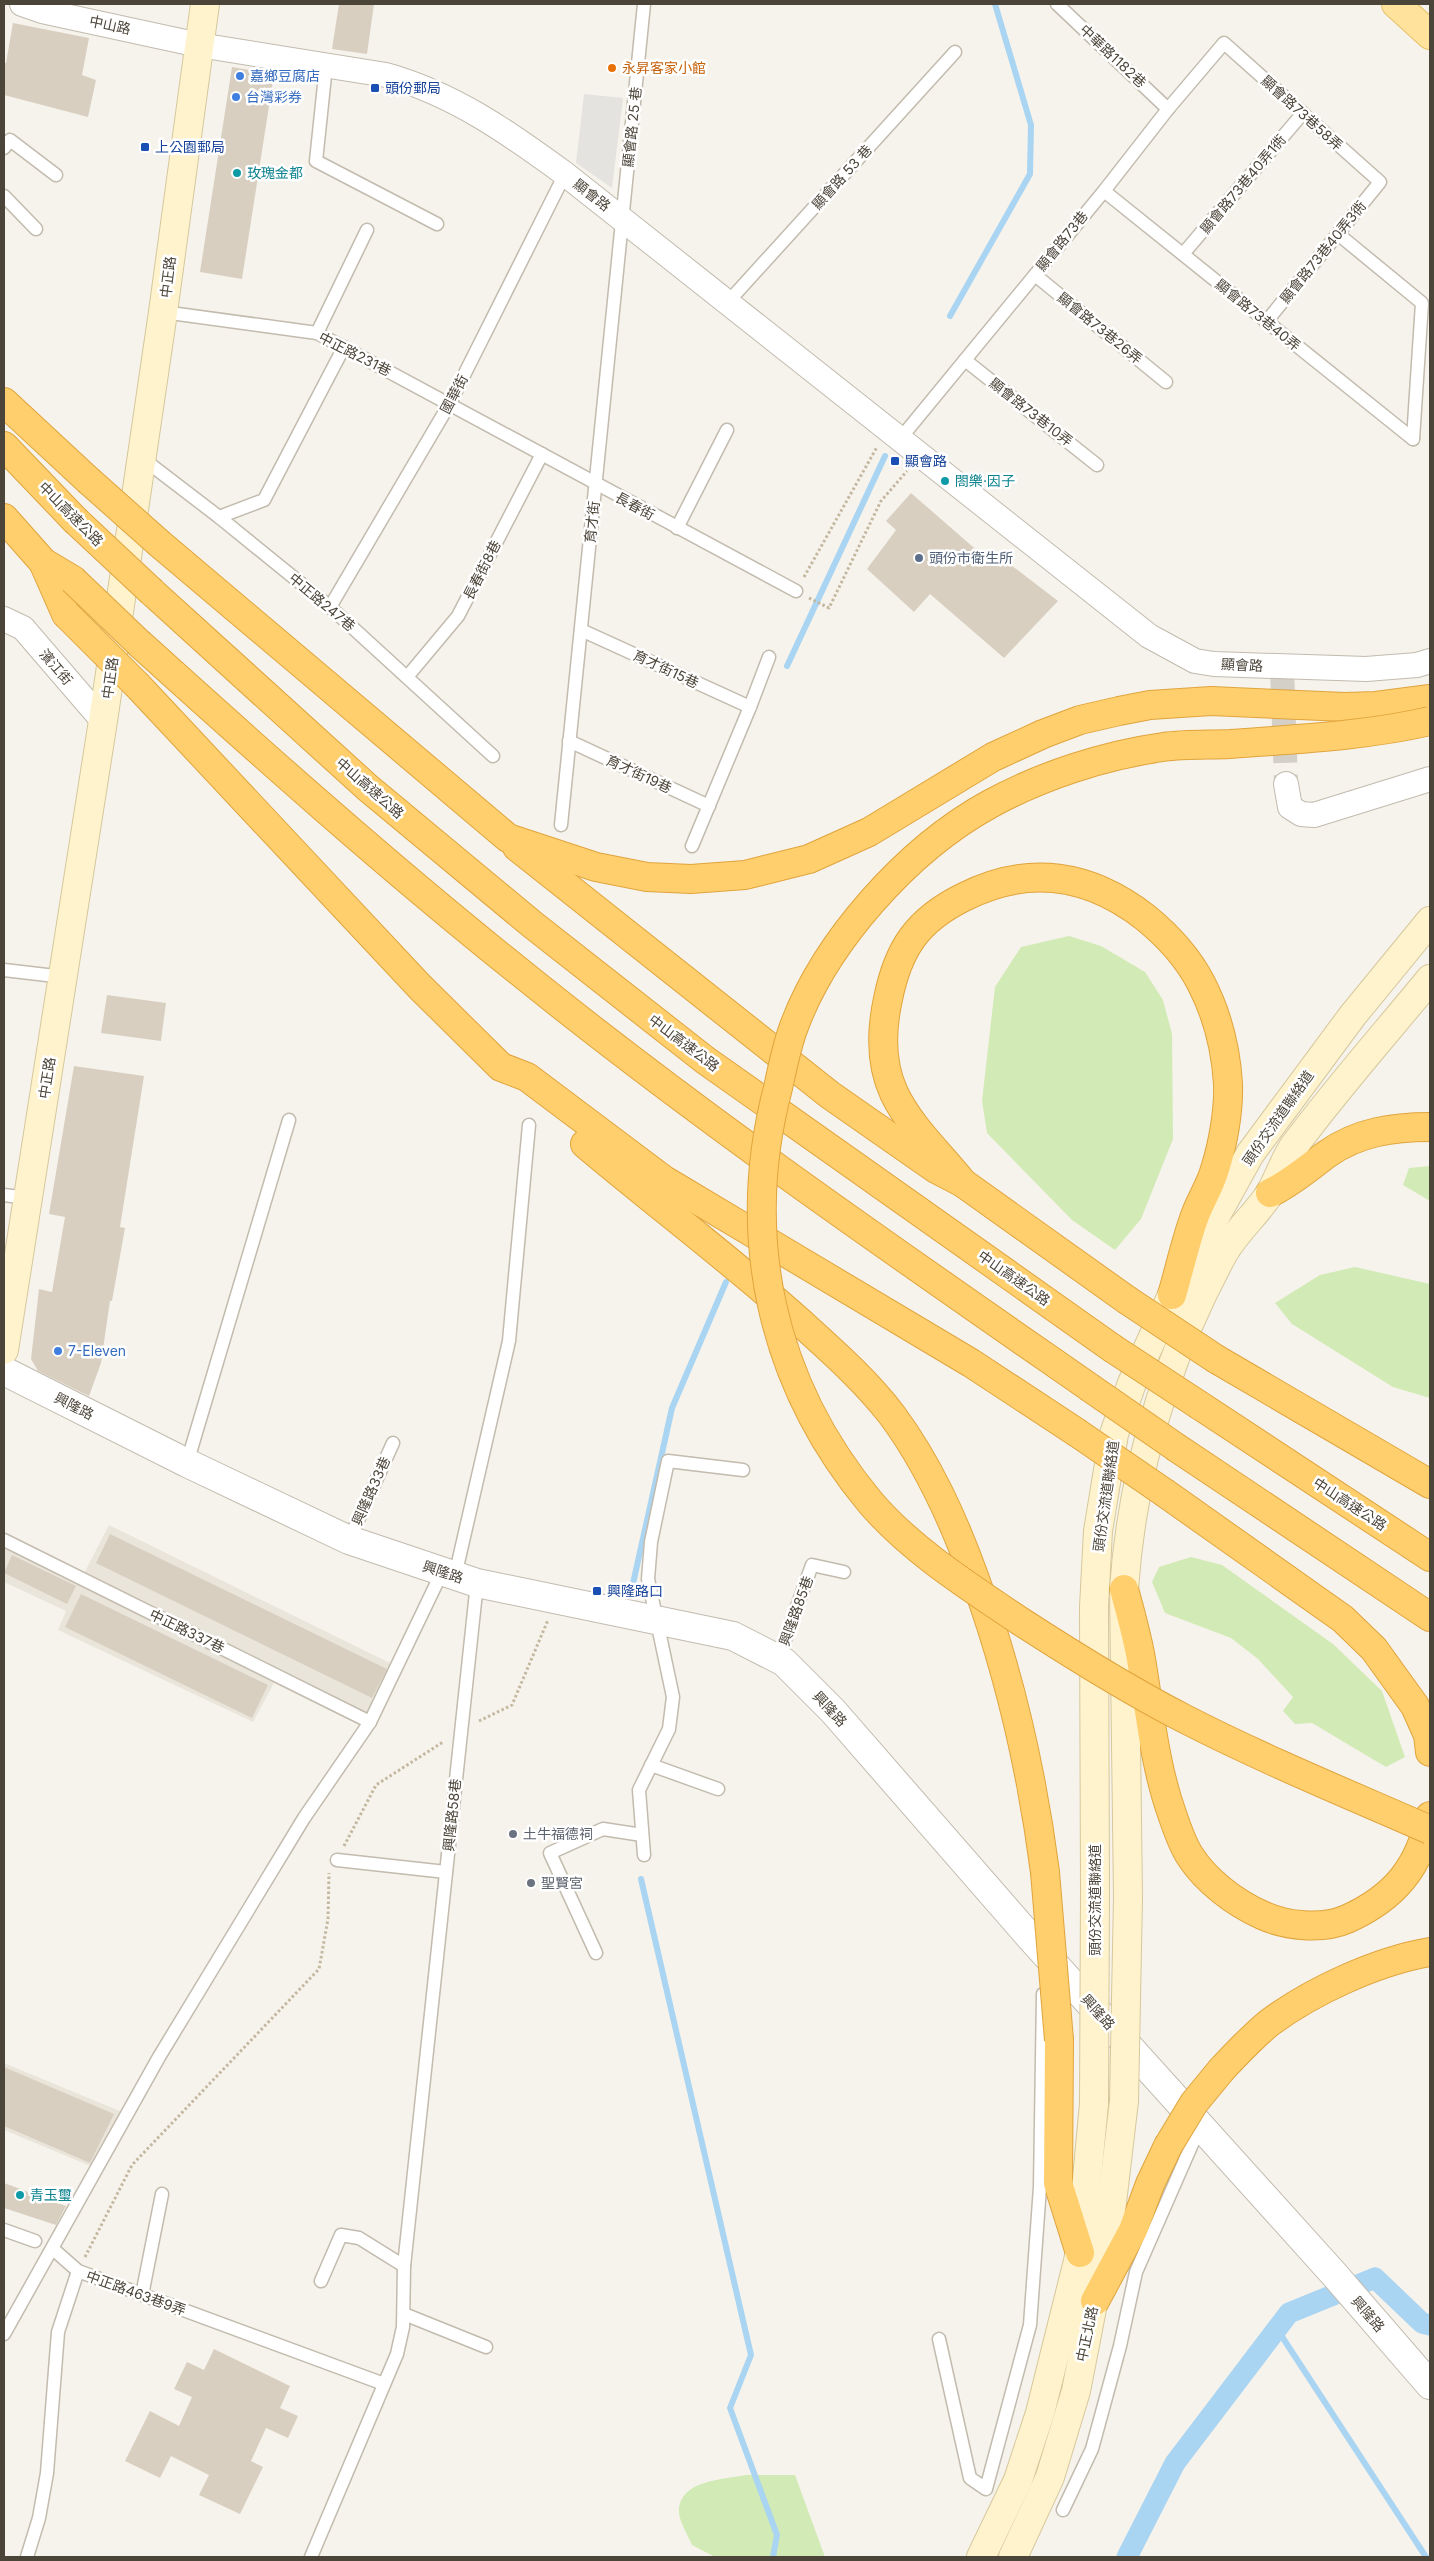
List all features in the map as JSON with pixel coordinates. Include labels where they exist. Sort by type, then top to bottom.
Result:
[{"type":"highway","points":[[4,402],[160,544],[508,838],[536,864],[830,1095],[936,1169],[963,1183],[1128,1300],[1216,1359],[1424,1476]]},
{"type":"highway","name":"中山高速公路","points":[[4,446],[75,520],[368,788],[548,937],[706,1060],[1112,1348],[1430,1557]]},
{"type":"highway","points":[[4,518],[43,562],[73,580],[140,644],[386,863],[524,976],[804,1189],[1177,1448],[1430,1617]]},
{"type":"highway","points":[[43,562],[66,614],[138,686],[420,987],[501,1067],[521,1090],[744,1271],[829,1348],[891,1414],[928,1471],[957,1531],[996,1638],[1018,1719],[1036,1804],[1046,1872],[1059,2040],[1058,2183],[1080,2253]]},
{"type":"highway","points":[[508,838],[596,867],[647,877],[691,880],[745,876],[809,859],[869,832],[993,757],[1043,734],[1080,720],[1150,705],[1183,703],[1211,702],[1353,707],[1430,699]]},
{"type":"highway","points":[[1430,721],[1364,733],[1162,747],[1082,765],[1044,779],[991,803],[948,830],[905,867],[867,906],[839,944],[812,988],[792,1031],[766,1131],[761,1193],[762,1243],[768,1287],[781,1342],[796,1381],[819,1430],[850,1475],[872,1504],[903,1535],[973,1590],[1098,1671],[1181,1717],[1257,1754],[1430,1830]]},
{"type":"highway","points":[[963,1183],[913,1124],[893,1092],[882,1056],[885,1014],[893,974],[909,939],[945,906],[986,886],[1031,877],[1078,881],[1121,899],[1168,936],[1200,981],[1216,1016],[1225,1057],[1228,1087],[1225,1120],[1215,1169],[1196,1214],[1172,1295]]},
{"type":"highway","points":[[501,1067],[527,1077],[664,1180],[971,1363],[1165,1493],[1343,1618],[1374,1649],[1415,1706],[1428,1735],[1430,1752]]},
{"type":"highway","points":[[1270,1193],[1290,1183],[1328,1153],[1366,1133],[1407,1127],[1430,1127]]},
{"type":"highway","points":[[1124,1590],[1141,1658],[1159,1773],[1169,1804],[1190,1856],[1229,1896],[1274,1920],[1299,1925],[1341,1922],[1364,1912],[1384,1898],[1405,1875],[1415,1863],[1427,1832],[1430,1816]]},
{"type":"highway","points":[[1094,2301],[1133,2230],[1150,2184],[1168,2146],[1194,2103],[1222,2069],[1269,2024],[1299,2004],[1378,1966],[1430,1952]]},
{"type":"main road","name":"中正路","points":[[4,1350],[15,1196],[64,977],[164,312],[205,4]]},
{"type":"main road","points":[[1396,4],[1430,35]]},
{"type":"main road","name":"頭份交流道聯絡道","points":[[1094,2104],[1094,1607],[1098,1531],[1114,1434],[1132,1384],[1172,1295],[1250,1154],[1353,1015],[1430,921]]},
{"type":"main road","name":"頭份交流道聯絡道","points":[[1124,2100],[1128,1897],[1124,1590],[1127,1543],[1143,1457],[1158,1401],[1191,1321],[1223,1254],[1270,1193],[1293,1147],[1430,979]]},
{"type":"main road","name":"中正北路","points":[[1013,2557],[1050,2477],[1076,2391],[1111,2211],[1124,2100]]},
{"type":"main road","name":"中正北路","points":[[982,2557],[1018,2480],[1040,2413],[1080,2253],[1094,2104]]},
{"type":"street","name":"中山路","points":[[22,4],[42,11],[200,45]]},
{"type":"street","name":"顯會路","points":[[200,45],[386,75],[411,82],[443,96],[492,123],[565,174],[1149,636],[1194,661],[1282,667],[1366,669],[1417,666],[1430,661]]},
{"type":"street","name":"濱江街","points":[[4,619],[23,628],[103,721]]},
{"type":"street","points":[[1286,784],[1290,806],[1301,814],[1314,815],[1430,779]]},
{"type":"street","name":"興隆路","points":[[4,1371],[187,1463],[349,1540],[458,1577],[733,1636],[778,1659],[833,1711],[1044,1952],[1333,2273],[1430,2385]]},
{"type":"lane","name":"顯會路 25 巷","points":[[623,220],[644,4]]},
{"type":"lane","name":"中華路1182巷","points":[[1058,4],[1168,109]]},
{"type":"lane","name":"顯會路73巷","points":[[894,434],[965,360],[1104,191],[1168,109],[1224,44]]},
{"type":"lane","name":"顯會路73巷58弄","points":[[1224,44],[1380,182]]},
{"type":"lane","name":"顯會路 53 巷","points":[[728,302],[956,52]]},
{"type":"lane","points":[[326,66],[316,161],[437,224]]},
{"type":"lane","name":"顯會路73巷40弄1衖","points":[[1183,254],[1303,113]]},
{"type":"lane","points":[[4,148],[10,140],[56,175]]},
{"type":"lane","name":"國華街","points":[[330,607],[450,403],[565,174]]},
{"type":"lane","name":"顯會路73巷40弄3衖","points":[[1266,322],[1380,182]]},
{"type":"lane","name":"顯會路73巷40弄","points":[[1104,191],[1413,439],[1422,303],[1338,234]]},
{"type":"lane","points":[[4,196],[36,229]]},
{"type":"lane","name":"育才街","points":[[561,825],[623,220]]},
{"type":"lane","points":[[317,333],[367,230]]},
{"type":"lane","name":"顯會路73巷26弄","points":[[1035,275],[1166,382]]},
{"type":"lane","name":"中正路231巷","points":[[164,312],[317,333],[450,403]]},
{"type":"lane","points":[[219,517],[264,500],[344,347]]},
{"type":"lane","name":"顯會路73巷10弄","points":[[965,360],[1097,465]]},
{"type":"lane","name":"長春街","points":[[450,403],[596,485],[796,591]]},
{"type":"lane","points":[[677,528],[727,430]]},
{"type":"lane","name":"長春街8巷","points":[[407,677],[458,616],[542,454]]},
{"type":"lane","name":"中正路247巷","points":[[142,458],[219,517],[330,607],[493,756]]},
{"type":"lane","name":"育才街15巷","points":[[581,630],[750,707]]},
{"type":"lane","points":[[692,846],[769,657]]},
{"type":"lane","name":"育才街19巷","points":[[569,741],[709,806]]},
{"type":"lane","points":[[4,970],[64,977]]},
{"type":"lane","points":[[187,1463],[289,1120]]},
{"type":"lane","points":[[4,2334],[164,2049],[304,1818],[370,1722],[458,1577],[509,1342],[529,1125]]},
{"type":"lane","name":"興隆路33巷","points":[[349,1540],[393,1443]]},
{"type":"lane","points":[[644,1855],[639,1790],[668,1729],[674,1697],[648,1579],[651,1542],[668,1460],[743,1470]]},
{"type":"lane","name":"中正路337巷","points":[[4,1540],[370,1722]]},
{"type":"lane","name":"興隆路85巷","points":[[778,1659],[812,1565],[844,1572]]},
{"type":"lane","name":"興隆路58巷","points":[[311,2557],[397,2354],[404,2314],[404,2266],[461,1730],[458,1577]]},
{"type":"lane","points":[[651,1765],[718,1789]]},
{"type":"lane","points":[[596,1953],[550,1853],[603,1829],[642,1834]]},
{"type":"lane","points":[[337,1860],[446,1872]]},
{"type":"lane","points":[[939,2339],[970,2478],[986,2489],[1030,2325],[1040,2187],[1044,1952]]},
{"type":"lane","points":[[1063,2510],[1092,2449],[1120,2346],[1136,2272],[1200,2126]]},
{"type":"lane","points":[[142,2295],[162,2194]]},
{"type":"lane","points":[[4,2230],[34,2241]]},
{"type":"lane","points":[[321,2281],[341,2235],[359,2238],[404,2266]]},
{"type":"lane","points":[[53,2249],[78,2271]]},
{"type":"lane","name":"中正路463巷9弄","points":[[27,2557],[39,2518],[47,2473],[58,2332],[78,2271],[384,2384]]},
{"type":"lane","points":[[404,2314],[486,2347]]},
{"type":"path","points":[[894,434],[796,591],[829,608],[881,501],[921,455]]},
{"type":"path","points":[[78,2271],[132,2166],[319,1969],[328,1920],[330,1872],[376,1785],[461,1730],[512,1705],[556,1599]]},
{"type":"shaded area","points":[[584,94],[623,98],[612,188],[576,163]]},
{"type":"shaded area","points":[[109,1525],[394,1665],[367,1712],[357,1716],[353,1722],[274,1683],[253,1722],[58,1630],[66,1611],[4,1582],[4,1548],[78,1585]]},
{"type":"shaded area","points":[[4,2063],[122,2112],[93,2167],[4,2130]]},
{"type":"green space","points":[[1069,936],[1101,946],[1145,972],[1163,1000],[1172,1034],[1173,1139],[1141,1219],[1115,1250],[1072,1220],[987,1133],[982,1101],[995,987],[1021,947]]},
{"type":"green space","points":[[1430,1166],[1430,1201],[1403,1185],[1409,1168]]},
{"type":"green space","points":[[1355,1267],[1430,1284],[1430,1398],[1393,1387],[1292,1324],[1275,1303],[1320,1275]]},
{"type":"green space","points":[[1191,1557],[1222,1565],[1333,1644],[1382,1691],[1405,1757],[1386,1767],[1312,1723],[1295,1724],[1283,1711],[1293,1697],[1258,1659],[1231,1638],[1165,1613],[1152,1582],[1159,1567]]},
{"type":"green space","points":[[745,2475],[795,2475],[825,2557],[715,2557],[692,2545],[679,2516],[681,2501],[686,2493],[703,2483]]},
{"type":"building","points":[[339,4],[374,4],[367,54],[332,49]]},
{"type":"building","points":[[13,23],[89,38],[82,75],[96,80],[88,117],[4,95],[4,63],[6,63]]},
{"type":"building","name":"玫瑰金都","points":[[232,67],[274,74],[242,279],[200,272]]},
{"type":"building","points":[[911,493],[988,560],[994,552],[1058,601],[1004,658],[930,594],[914,612],[867,569],[896,530],[886,521]]},
{"type":"building","points":[[107,995],[166,1003],[161,1041],[101,1033]]},
{"type":"building","points":[[74,1066],[144,1076],[120,1227],[125,1228],[112,1301],[110,1301],[101,1363],[89,1396],[38,1371],[31,1359],[39,1289],[52,1292],[65,1217],[49,1214]]},
{"type":"building","points":[[110,1534],[387,1669],[372,1698],[96,1563]]},
{"type":"building","points":[[12,1555],[76,1586],[67,1604],[4,1573]]},
{"type":"building","points":[[81,1594],[268,1685],[252,1718],[65,1627]]},
{"type":"building","points":[[4,2067],[114,2114],[90,2163],[4,2126]]},
{"type":"building","name":"青玉璽","points":[[4,2183],[66,2206],[56,2225],[4,2208]]},
{"type":"building","points":[[214,2349],[290,2386],[280,2408],[298,2416],[288,2438],[266,2428],[251,2461],[263,2467],[240,2514],[199,2495],[209,2475],[171,2456],[160,2478],[125,2461],[150,2411],[179,2426],[192,2397],[174,2389],[187,2362],[204,2370]]},
{"type":"waterway","points":[[950,316],[1030,174],[1031,125],[995,4]]},
{"type":"waterway","points":[[787,666],[885,456]]},
{"type":"waterway","points":[[632,1588],[672,1408],[726,1282]]},
{"type":"waterway","points":[[641,1879],[751,2355],[730,2408],[777,2535],[773,2557]]},
{"type":"waterway","points":[[1127,2557],[1175,2463],[1289,2313],[1375,2278],[1422,2323],[1430,2325]]},
{"type":"waterway","points":[[1277,2329],[1426,2557]]},
{"type":"tunnel","points":[[1282,667],[1286,784]]},
{"type":"place","name":"永昇客家小館","points":[[612,68]]},
{"type":"place","name":"嘉鄉豆腐店","points":[[240,76]]},
{"type":"place","name":"頭份郵局","points":[[375,88]]},
{"type":"place","name":"台灣彩券","points":[[236,97]]},
{"type":"place","name":"上公園郵局","points":[[145,147]]},
{"type":"place","name":"玫瑰金都","points":[[237,173]]},
{"type":"place","name":"顯會路","points":[[895,461]]},
{"type":"place","name":"閤樂‧因子","points":[[945,481]]},
{"type":"place","name":"頭份市衛生所","points":[[919,558]]},
{"type":"place","name":"7-Eleven","points":[[58,1351]]},
{"type":"place","name":"興隆路口","points":[[597,1591]]},
{"type":"place","name":"土牛福德祠","points":[[513,1834]]},
{"type":"place","name":"聖賢宮","points":[[531,1883]]},
{"type":"place","name":"青玉璽","points":[[20,2195]]}]
